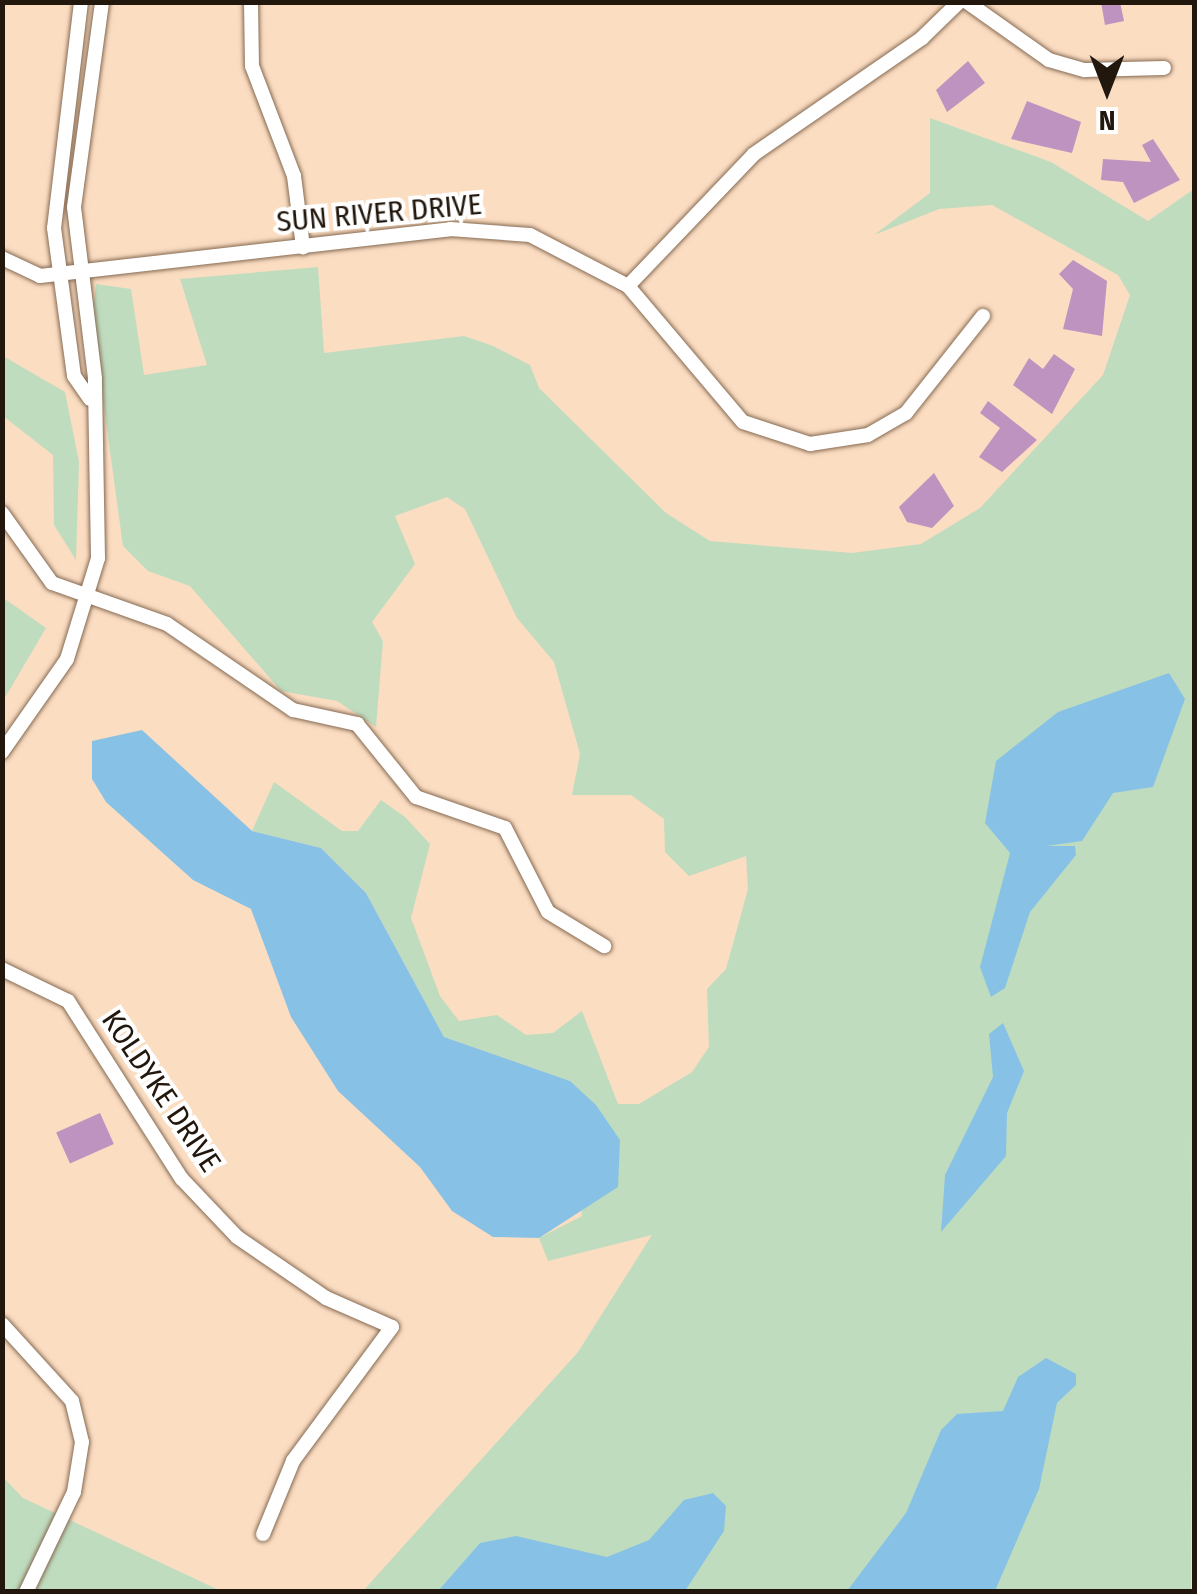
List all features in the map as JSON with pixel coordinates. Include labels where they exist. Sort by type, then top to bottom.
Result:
[{"type":"street","points":[[81,2],[55,184],[67,274],[74,376],[90,399]]},
{"type":"street","points":[[2,752],[57,678],[90,598],[102,498],[90,399],[95,378],[67,274],[102,2]]},
{"type":"street","points":[[251,2],[252,66],[294,176],[303,247]]},
{"type":"street","points":[[628,286],[754,154],[922,38],[958,2]]},
{"type":"street","points":[[966,2],[1049,60],[1095,70],[1164,68]]},
{"type":"street","name":"SUN RIVER DRIVE","points":[[2,258],[22,273],[67,274],[303,247],[509,231],[582,254],[628,286],[724,406],[755,429],[810,444],[868,435],[906,414],[983,316]]},
{"type":"street","points":[[2,512],[35,568],[90,598],[182,632],[293,710],[356,724],[416,797],[513,835],[548,912],[604,946]]},
{"type":"street","name":"KOLDYKE DRIVE","points":[[2,969],[68,1001],[182,1179],[237,1236],[326,1298],[392,1327],[374,1357],[292,1461],[264,1534]]},
{"type":"street","points":[[2,1324],[72,1402],[82,1442],[74,1492],[26,1592]]},
{"type":"green space","points":[[930,118],[1051,162],[1148,221],[1194,189],[1191,1591],[363,1591],[578,1352],[652,1235],[548,1261],[539,1238],[582,1216],[570,1081],[444,1037],[366,893],[321,848],[252,831],[274,782],[342,831],[358,831],[381,800],[405,817],[430,844],[411,918],[440,996],[459,1021],[497,1015],[526,1035],[553,1033],[582,1011],[618,1104],[639,1104],[692,1072],[709,1047],[707,989],[726,969],[748,889],[746,856],[689,876],[665,852],[664,819],[631,795],[572,795],[580,754],[554,662],[517,618],[465,509],[447,497],[395,516],[415,564],[372,622],[383,641],[376,727],[337,701],[281,691],[190,586],[148,571],[123,546],[92,320],[96,284],[131,289],[144,375],[207,365],[180,279],[318,267],[324,353],[464,336],[493,346],[530,365],[539,388],[666,513],[710,541],[852,553],[921,544],[980,508],[1103,375],[1130,295],[1118,275],[992,205],[939,209],[874,235],[930,193]]},
{"type":"green space","points":[[3,356],[65,392],[79,462],[76,560],[54,525],[53,455],[3,416]]},
{"type":"green space","points":[[2,597],[46,628],[3,701],[2,701]]},
{"type":"green space","points":[[2,1476],[23,1498],[221,1591],[3,1591]]},
{"type":"water","points":[[1169,673],[1185,699],[1153,787],[1113,793],[1082,841],[1047,846],[1075,846],[1076,855],[1030,912],[1005,988],[991,997],[980,967],[1010,853],[985,823],[996,761],[1058,712]]},
{"type":"water","points":[[142,730],[252,831],[321,848],[366,893],[444,1037],[570,1081],[596,1105],[620,1140],[618,1187],[539,1238],[493,1237],[452,1211],[420,1167],[338,1091],[291,1017],[251,909],[193,880],[106,802],[92,779],[92,741]]},
{"type":"water","points":[[1003,1023],[1024,1071],[1007,1113],[1006,1156],[941,1232],[945,1175],[993,1077],[989,1034]]},
{"type":"water","points":[[1046,1358],[1076,1374],[1076,1385],[1057,1403],[1039,1489],[995,1591],[847,1591],[906,1513],[941,1430],[957,1414],[1003,1411],[1018,1377]]},
{"type":"water","points":[[713,1493],[726,1506],[724,1531],[685,1591],[438,1591],[480,1543],[516,1536],[607,1557],[649,1540],[684,1500]]},
{"type":"building","points":[[1101,2],[1120,2],[1124,21],[1105,25]]},
{"type":"building","points":[[968,61],[985,83],[947,112],[936,90]]},
{"type":"building","points":[[1027,101],[1081,122],[1072,153],[1011,139]]},
{"type":"building","points":[[1153,139],[1180,180],[1134,203],[1123,182],[1101,180],[1103,159],[1151,162],[1142,145]]},
{"type":"building","points":[[1073,260],[1107,281],[1102,336],[1063,329],[1073,289],[1059,274]]},
{"type":"building","points":[[1054,354],[1075,369],[1052,414],[1013,385],[1029,358],[1043,369]]},
{"type":"building","points":[[988,401],[1037,440],[1002,472],[979,457],[1000,428],[980,413]]},
{"type":"building","points":[[934,473],[954,506],[932,528],[907,522],[899,507]]},
{"type":"building","points":[[100,1113],[114,1144],[70,1164],[56,1133]]}]
